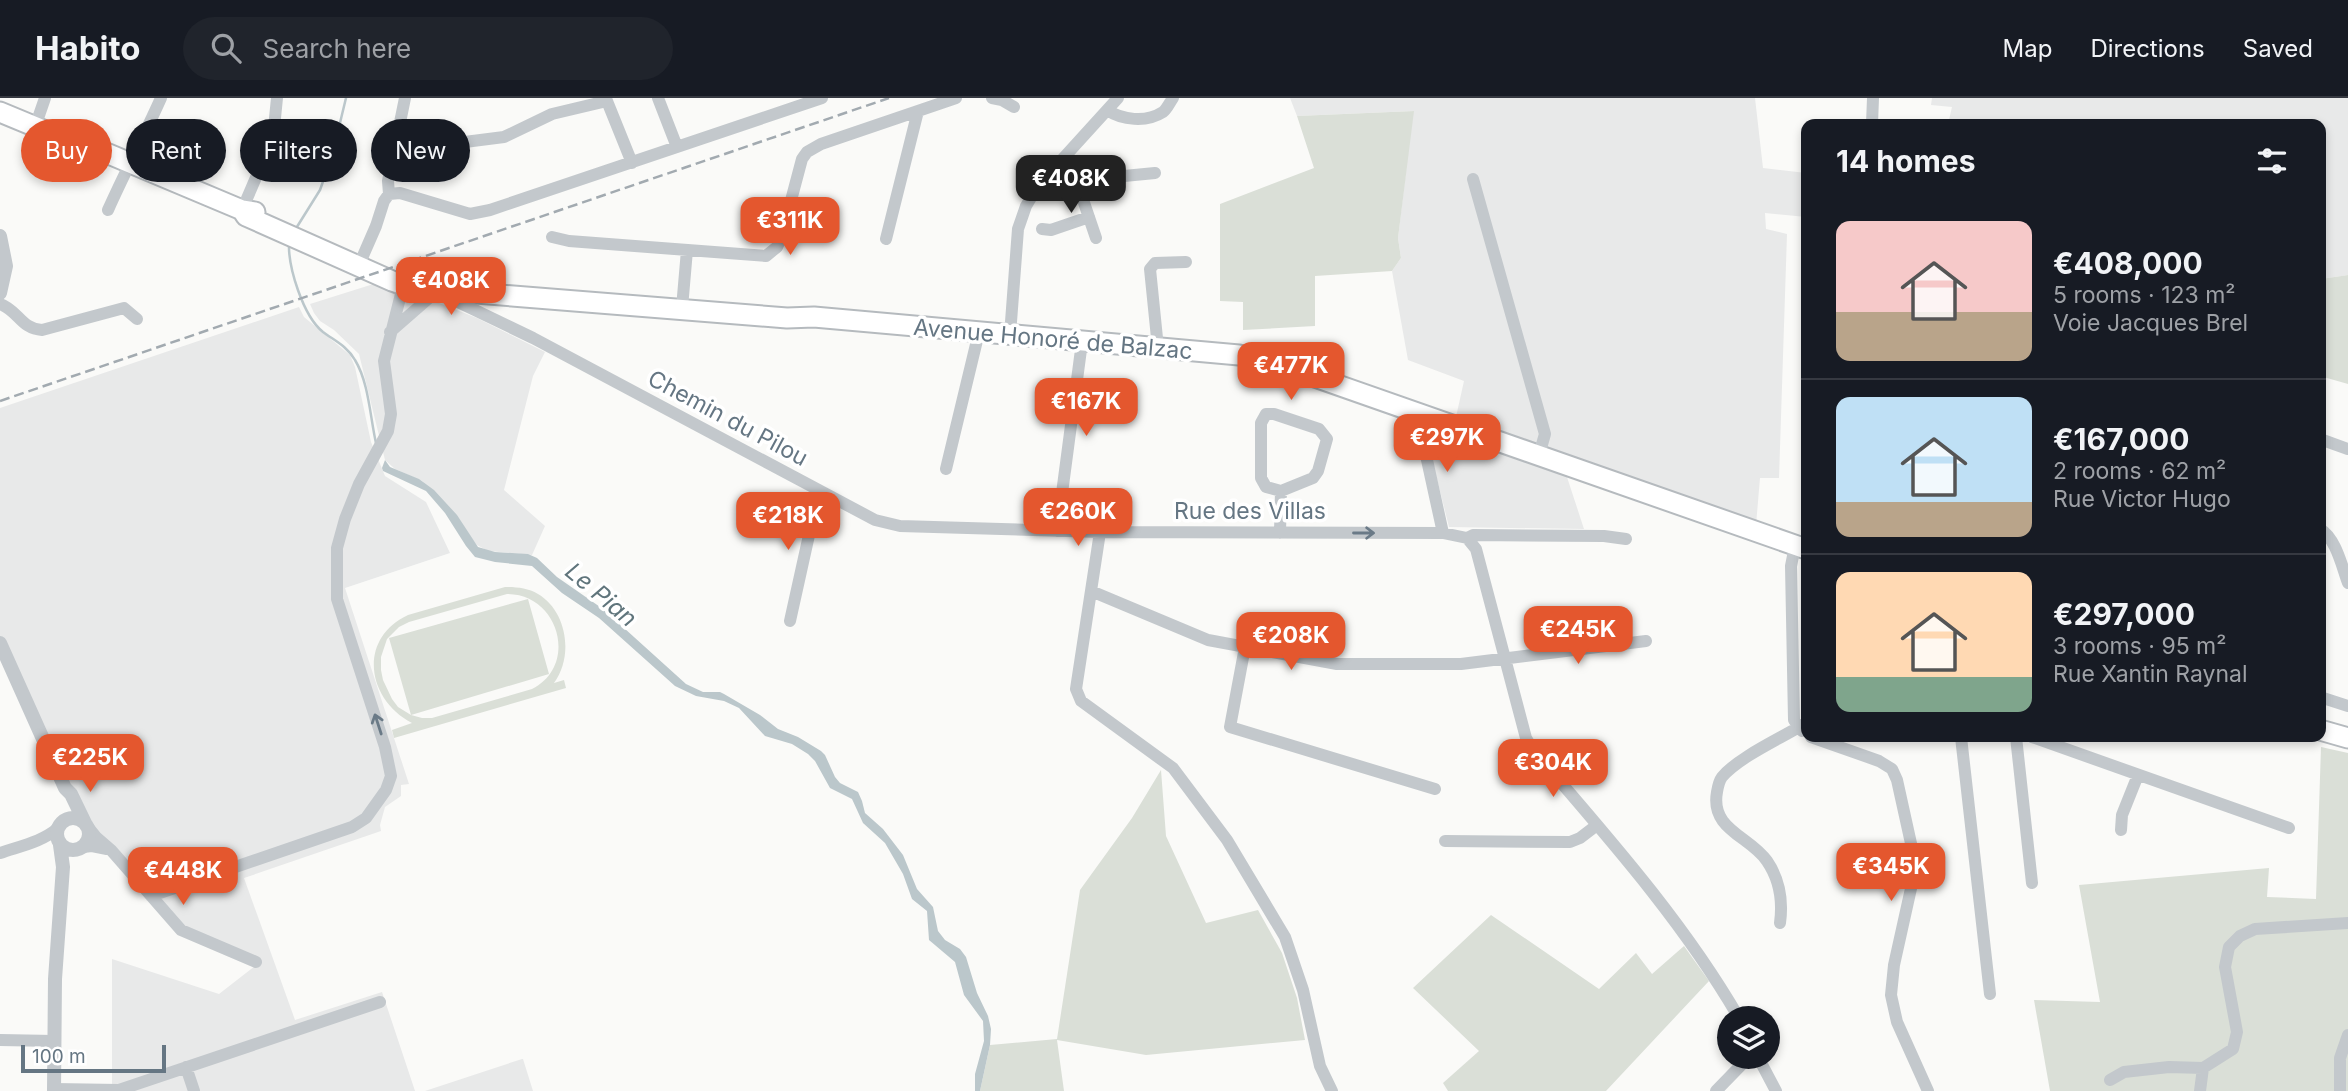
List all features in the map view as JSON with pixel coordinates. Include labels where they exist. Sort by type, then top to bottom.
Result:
[{"type":"main road","points":[[0,108],[27,119]]},
{"type":"main road","points":[[176,182],[242,210],[249,210],[360,261],[442,285]]},
{"type":"main road","points":[[360,261],[402,288],[442,285]]},
{"type":"main road","name":"Avenue Honoré de Balzac","points":[[442,285],[786,310],[814,317],[1239,355],[1272,362],[1801,547]]},
{"type":"main road","points":[[2326,732],[2348,738]]},
{"type":"street","points":[[38,119],[45,98]]},
{"type":"street","points":[[151,119],[161,98]]},
{"type":"street","points":[[242,210],[272,138],[276,98]]},
{"type":"street","points":[[401,119],[405,98]]},
{"type":"street","points":[[658,98],[677,147]]},
{"type":"street","points":[[389,194],[400,193],[470,214],[490,210],[822,98]]},
{"type":"street","points":[[552,237],[569,241],[760,257],[772,253],[781,238],[799,167],[807,152],[821,144],[956,98]]},
{"type":"street","points":[[992,98],[1014,107]]},
{"type":"street","points":[[1010,335],[1018,229],[1027,206],[1045,179],[1118,98]]},
{"type":"street","points":[[1107,110],[1117,117],[1140,119],[1163,112],[1173,98]]},
{"type":"street","points":[[1872,119],[1873,98]]},
{"type":"street","points":[[470,142],[504,137],[552,114],[607,101],[632,163]]},
{"type":"street","points":[[886,239],[918,111]]},
{"type":"street","points":[[108,210],[126,173]]},
{"type":"street","points":[[1045,179],[1052,183],[1077,182],[1155,173]]},
{"type":"street","points":[[1473,178],[1545,434],[1539,455]]},
{"type":"street","points":[[360,261],[389,194],[388,182]]},
{"type":"street","points":[[1077,182],[1096,237]]},
{"type":"street","points":[[1042,229],[1051,230],[1089,217]]},
{"type":"street","points":[[0,236],[6,266],[0,293]]},
{"type":"street","points":[[682,304],[687,250]]},
{"type":"street","points":[[1158,348],[1150,269],[1155,263],[1186,262]]},
{"type":"street","points":[[390,332],[442,285]]},
{"type":"street","name":"Chemin du Pilou","points":[[442,285],[454,300],[875,520],[900,526],[1057,530]]},
{"type":"street","points":[[151,896],[352,827],[366,818],[386,790],[391,776],[385,747],[337,599],[336,568],[345,519],[373,457],[385,440],[391,414],[384,361],[402,288]]},
{"type":"street","points":[[482,314],[475,303],[489,290],[497,313],[510,327]]},
{"type":"street","points":[[0,304],[11,308],[31,330],[42,330],[124,309],[137,319]]},
{"type":"street","points":[[946,469],[979,332]]},
{"type":"street","points":[[1057,530],[1082,342]]},
{"type":"street","points":[[1274,414],[1320,429],[1327,439],[1314,478],[1281,491],[1266,486],[1261,478],[1261,423],[1266,415],[1274,414]]},
{"type":"street","points":[[1423,414],[1420,428],[1443,533]]},
{"type":"street","points":[[2326,441],[2348,449]]},
{"type":"street","points":[[790,621],[819,490]]},
{"type":"street","points":[[1280,533],[1281,491]]},
{"type":"street","name":"Rue des Villas","points":[[1057,530],[1443,533],[1468,538],[1473,535],[1604,536],[1626,540]]},
{"type":"street","points":[[1100,532],[1076,689],[1081,701],[1173,768],[1227,840],[1285,937],[1303,990],[1320,1066],[1332,1091]]},
{"type":"street","points":[[2326,532],[2333,543],[2348,583]]},
{"type":"street","points":[[1468,538],[1476,549],[1525,738],[1680,929],[1717,979],[1732,1006]]},
{"type":"street","points":[[1801,547],[1791,566],[1794,720],[1801,730]]},
{"type":"street","points":[[1091,591],[1208,640],[1337,664],[1461,664],[1646,641]]},
{"type":"street","points":[[0,643],[65,788],[71,794],[86,825],[89,839],[63,867]]},
{"type":"street","points":[[1245,647],[1230,727],[1435,789]]},
{"type":"street","points":[[0,656],[15,680]]},
{"type":"street","points":[[2326,699],[2348,706]]},
{"type":"street","points":[[1780,923],[1782,907],[1778,881],[1766,859],[1719,818],[1716,799],[1720,780],[1731,768],[1801,732]]},
{"type":"street","points":[[1825,742],[1879,761],[1892,769],[1898,780],[1916,866],[1894,965],[1891,995],[1897,1022],[1928,1091]]},
{"type":"street","points":[[1962,742],[1990,994]]},
{"type":"street","points":[[2017,742],[2032,883]]},
{"type":"street","points":[[2046,742],[2289,828]]},
{"type":"street","points":[[2121,830],[2122,815],[2138,775]]},
{"type":"street","points":[[65,788],[66,806],[59,835],[63,867],[55,979],[54,1090],[119,1090],[380,1002]]},
{"type":"street","points":[[0,853],[50,835],[59,835],[75,818],[111,850],[181,930],[256,962]]},
{"type":"street","points":[[1445,841],[1570,842],[1597,825]]},
{"type":"street","points":[[59,835],[67,850],[92,846],[111,850]]},
{"type":"street","points":[[2110,1080],[2124,1072],[2169,1067],[2203,1068],[2233,1049],[2237,1032],[2225,967],[2229,947],[2240,936],[2255,929],[2348,923]]},
{"type":"street","points":[[2340,1091],[2340,1058],[2348,1035]]},
{"type":"street","points":[[0,1040],[54,1041]]},
{"type":"street","points":[[186,1068],[194,1091]]},
{"type":"street","points":[[2200,1091],[2203,1068]]},
{"type":"street","points":[[1716,1091],[1737,1069]]},
{"type":"street","points":[[1764,1069],[1776,1091]]},
{"type":"shaded area","points":[[1290,98],[1755,98],[1763,168],[1801,172],[1801,217],[1765,213],[1766,229],[1787,234],[1779,478],[1760,478],[1755,537],[1566,474],[1584,529],[1449,527],[1425,431],[1456,417],[1464,381],[1408,360],[1392,271],[1401,258],[1398,238],[1413,111],[1297,116]]},
{"type":"shaded area","points":[[1932,98],[2348,98],[2348,275],[2326,278],[2326,119],[1949,119],[1952,107],[1931,105]]},
{"type":"shaded area","points":[[1414,111],[1398,238],[1401,258],[1392,271],[1315,276],[1315,326],[1243,330],[1243,302],[1220,301],[1220,204],[1314,168],[1297,116]]},
{"type":"shaded area","points":[[2348,275],[2348,384],[2326,378],[2326,278]]},
{"type":"shaded area","points":[[383,281],[477,318],[545,352],[533,376],[504,490],[545,526],[532,555],[488,551],[477,545],[422,481],[395,469],[385,460],[359,354],[334,330],[320,321],[310,304]]},
{"type":"shaded area","points":[[299,307],[304,317],[350,355],[371,442],[385,476],[426,502],[450,553],[345,588],[409,784],[401,785],[401,796],[385,807],[381,831],[244,878],[295,1020],[382,992],[415,1091],[112,1091],[112,959],[219,994],[255,966],[181,935],[90,826],[0,656],[0,408]]},
{"type":"shaded area","points":[[385,460],[390,467],[419,479],[434,490],[457,515],[478,547],[495,552],[528,554],[537,558],[557,577],[603,609],[686,684],[703,692],[724,694],[825,755],[835,777],[840,783],[858,792],[865,813],[883,829],[903,855],[917,889],[933,907],[938,931],[966,957],[991,1029],[980,1091],[975,1091],[975,1074],[984,1041],[983,1021],[964,995],[955,962],[929,940],[927,911],[912,899],[903,874],[885,843],[863,823],[852,799],[830,788],[808,754],[792,744],[765,736],[739,708],[724,701],[696,696],[675,686],[599,618],[562,593],[532,566],[475,557],[445,513],[426,491],[383,471]]},
{"type":"shaded area","points":[[505,587],[534,592],[556,611],[561,623],[564,660],[554,683],[564,680],[566,688],[394,738],[392,730],[412,723],[397,713],[385,700],[374,669],[375,654],[381,639],[392,626],[408,615]],"holes":[[[507,594],[525,597],[539,605],[550,618],[557,632],[555,664],[547,678],[532,689],[432,718],[411,715],[398,707],[383,680],[381,657],[387,639],[399,627]]]},
{"type":"shaded area","points":[[528,599],[549,674],[411,715],[389,638]]},
{"type":"shaded area","points":[[2321,747],[2348,753],[2348,1091],[2050,1091],[2034,1000],[2100,1002],[2079,885],[2269,868],[2267,897],[2316,899]]},
{"type":"shaded area","points":[[1161,770],[1166,836],[1206,923],[1258,910],[1282,953],[1297,998],[1305,1040],[1146,1055],[1057,1040],[1064,1091],[980,1091],[990,1045],[1057,1039],[1080,890],[1132,818]]},
{"type":"shaded area","points":[[1491,915],[1599,989],[1636,953],[1652,974],[1684,946],[1709,981],[1606,1091],[1448,1091],[1443,1083],[1479,1051],[1413,988]]},
{"type":"shaded area","points":[[522,1059],[533,1091],[425,1091]]},
{"type":"waterway","name":"Le Pian","points":[[295,230],[320,190],[332,156],[346,98]]},
{"type":"waterway","name":"Le Pian","points":[[289,243],[294,277],[309,315],[323,332],[348,351],[360,369],[376,443]]},
{"type":"railway","points":[[0,401],[889,98]]}]
